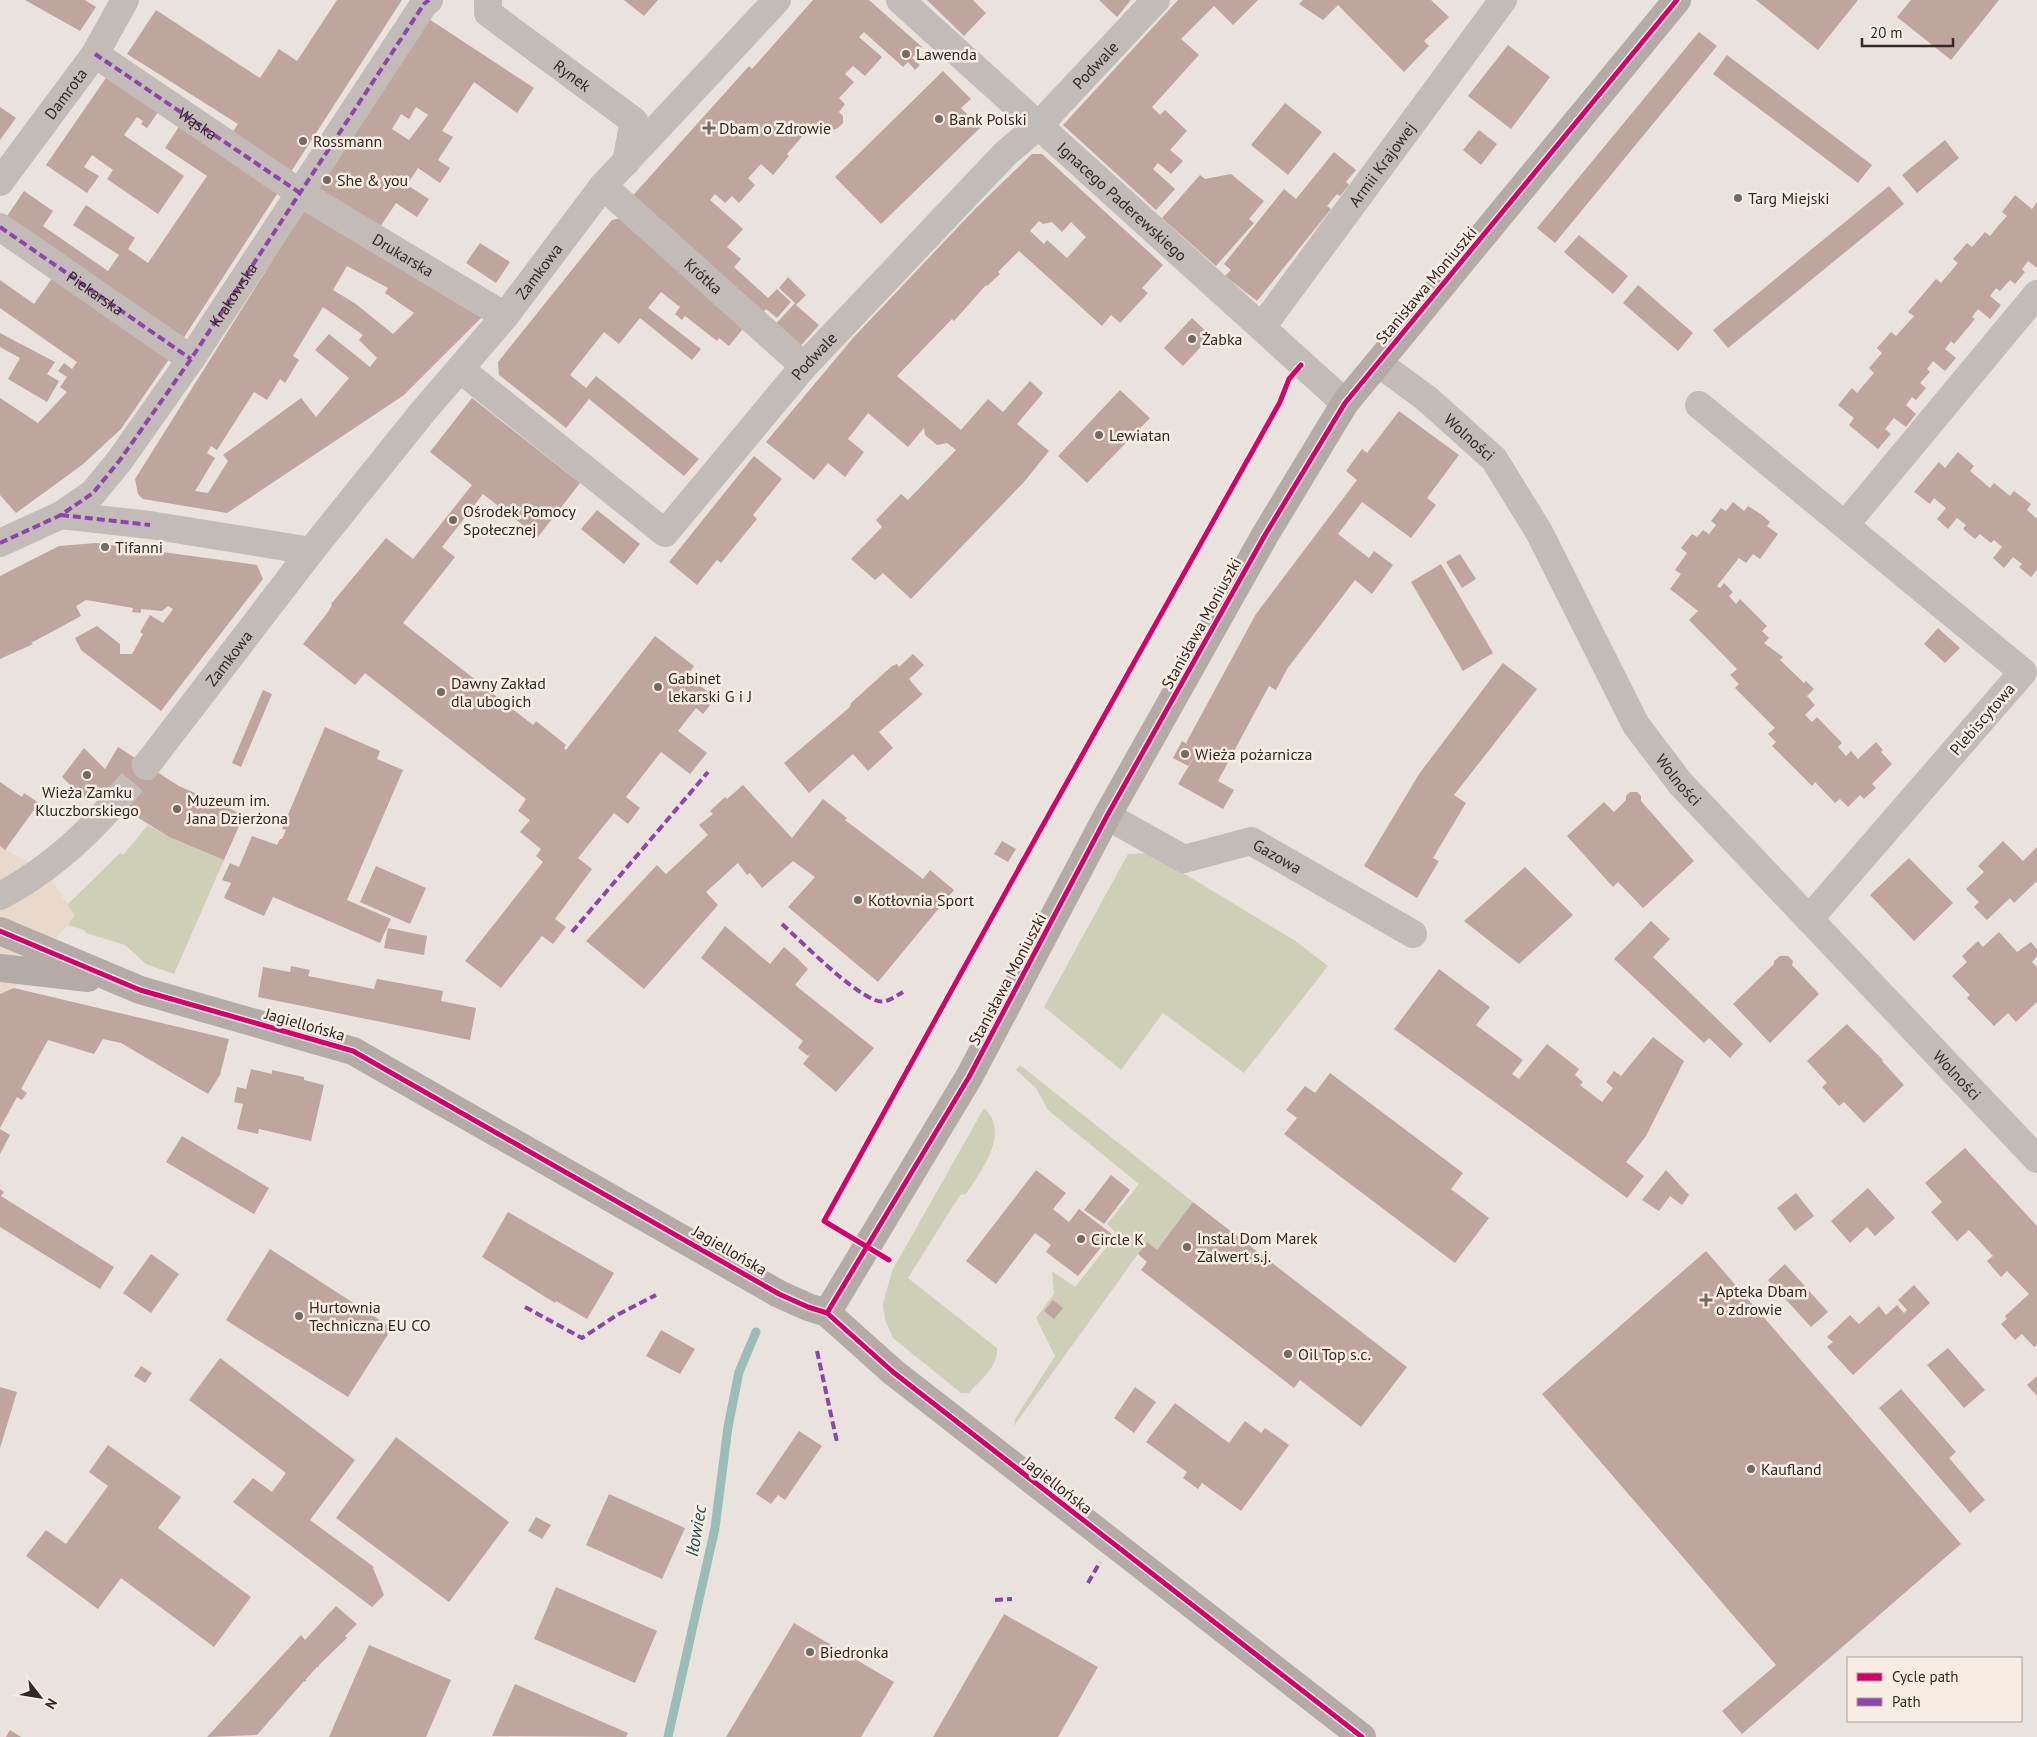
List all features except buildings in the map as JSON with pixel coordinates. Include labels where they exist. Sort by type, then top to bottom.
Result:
[{"type":"street","name":"Damrota","points":[[0,182],[95,54],[125,0]]},
{"type":"street","name":"Rynek","points":[[488,0],[488,13],[634,121],[626,162]]},
{"type":"street","name":"Zamkowa","points":[[146,766],[311,551],[421,414],[505,316],[603,186],[777,0]]},
{"type":"street","name":"Ignacego Paderewskiego","points":[[900,0],[1345,403]]},
{"type":"street","name":"Podwale","points":[[460,369],[665,533],[804,366],[1006,153],[1038,126],[1156,0]]},
{"type":"street","name":"Armii Krajowej","points":[[1262,327],[1502,0]]},
{"type":"street","name":"Stanisława Moniuszki","points":[[827,1313],[974,1069],[1107,816],[1264,535],[1345,403],[1677,0]]},
{"type":"street","name":"Krakowska","points":[[0,543],[61,515],[93,492],[109,473],[191,359],[426,2]]},
{"type":"street","name":"Wąska","points":[[95,54],[300,193]]},
{"type":"street","name":"Krótka","points":[[603,186],[804,366]]},
{"type":"street","name":"Drukarska","points":[[300,193],[505,316]]},
{"type":"street","name":"Piekarska","points":[[0,227],[191,359]]},
{"type":"street","points":[[1845,525],[2037,294]]},
{"type":"street","name":"Wolności","points":[[1378,363],[1441,410],[1494,459],[1539,532],[1636,725],[1680,783],[2037,1159]]},
{"type":"street","name":"Plebiscytowa","points":[[1700,405],[2023,672],[1809,919]]},
{"type":"street","points":[[61,515],[150,525],[311,551]]},
{"type":"street","points":[[0,896],[24,883],[54,861],[88,832],[114,803]]},
{"type":"street","name":"Gazowa","points":[[1107,816],[1184,859],[1251,841],[1413,934]]},
{"type":"street","name":"Jagiellońska","points":[[0,931],[114,980],[353,1051],[779,1294],[808,1308],[827,1313],[893,1372],[1362,1737]]},
{"type":"street","name":"Jagiellońska","points":[[0,968],[114,980]]},
{"type":"green space","points":[[148,825],[169,837],[224,860],[174,974],[146,964],[125,945],[86,933],[84,930],[68,925],[66,906],[120,853],[123,855]]},
{"type":"green space","points":[[1150,853],[1297,942],[1328,966],[1244,1073],[1163,1013],[1121,1070],[1044,1007],[1128,854]]},
{"type":"green space","points":[[1020,1065],[1193,1202],[1157,1250],[1147,1242],[1014,1426],[1015,1419],[1055,1356],[1036,1318],[1054,1294],[1052,1271],[1075,1287],[1117,1234],[1107,1224],[1139,1184],[1048,1110],[1036,1088],[1016,1070]]},
{"type":"green space","points":[[984,1108],[992,1118],[995,1129],[991,1152],[972,1185],[966,1194],[960,1195],[908,1278],[997,1348],[995,1361],[988,1372],[969,1393],[961,1393],[893,1338],[885,1320],[883,1304],[892,1271]]},
{"type":"shaded area","points":[[0,846],[48,874],[75,916],[14,988],[0,994]]},
{"type":"waterway","name":"Iłowiec","points":[[668,1737],[715,1528],[728,1427],[739,1372],[756,1332]]},
{"type":"tunnel","points":[[114,803],[146,766]]},
{"type":"marked path","points":[[0,543],[61,515],[93,493],[120,460],[191,359],[424,4],[429,0]]},
{"type":"marked path","points":[[95,54],[300,193]]},
{"type":"marked path","points":[[0,227],[191,359]]},
{"type":"marked path","points":[[61,515],[150,525]]},
{"type":"marked path","points":[[572,932],[708,772]]},
{"type":"marked path","points":[[782,924],[827,966],[864,994],[882,1002],[903,992]]},
{"type":"marked path","points":[[525,1307],[582,1338],[617,1315],[656,1295]]},
{"type":"marked path","points":[[817,1351],[837,1442]]},
{"type":"marked path","points":[[1088,1583],[1100,1562]]},
{"type":"marked path","points":[[995,1600],[1012,1599]]},
{"type":"cycle path","points":[[827,1313],[969,1077],[1107,816],[1265,535],[1345,403],[1677,0]]},
{"type":"cycle path","points":[[889,1260],[824,1221],[1280,402],[1289,379],[1301,365]]},
{"type":"cycle path","points":[[0,931],[140,990],[353,1051],[779,1294],[827,1313],[893,1372],[1362,1737]]},
{"type":"place","name":"Lawenda","points":[[906,54]]},
{"type":"place","name":"Bank Polski","points":[[939,119]]},
{"type":"place","name":"Dbam o Zdrowie","points":[[709,128]]},
{"type":"place","name":"Rossmann","points":[[303,141]]},
{"type":"place","name":"She & you","points":[[327,180]]},
{"type":"place","name":"Targ Miejski","points":[[1738,198]]},
{"type":"place","name":"Żabka","points":[[1192,339]]},
{"type":"place","name":"Lewiatan","points":[[1099,435]]},
{"type":"place","name":"Ośrodek Pomocy Społecznej","points":[[453,520]]},
{"type":"place","name":"Tifanni","points":[[105,547]]},
{"type":"place","name":"Gabinet lekarski G i J","points":[[658,687]]},
{"type":"place","name":"Dawny Zakład dla ubogich","points":[[441,692]]},
{"type":"place","name":"Wieża pożarnicza","points":[[1185,754]]},
{"type":"place","name":"Wieża Zamku Kluczborskiego","points":[[87,775]]},
{"type":"place","name":"Muzeum im. Jana Dzierżona","points":[[177,809]]},
{"type":"place","name":"Kotłovnia Sport","points":[[858,900]]},
{"type":"place","name":"Circle K","points":[[1081,1239]]},
{"type":"place","name":"Instal Dom Marek Zalwert s.j.","points":[[1187,1247]]},
{"type":"place","name":"Apteka Dbam o zdrowie","points":[[1706,1300]]},
{"type":"place","name":"Hurtownia Techniczna EU CO","points":[[299,1316]]},
{"type":"place","name":"Oil Top s.c.","points":[[1288,1354]]},
{"type":"place","name":"Kaufland","points":[[1751,1469]]},
{"type":"place","name":"Biedronka","points":[[810,1652]]}]
